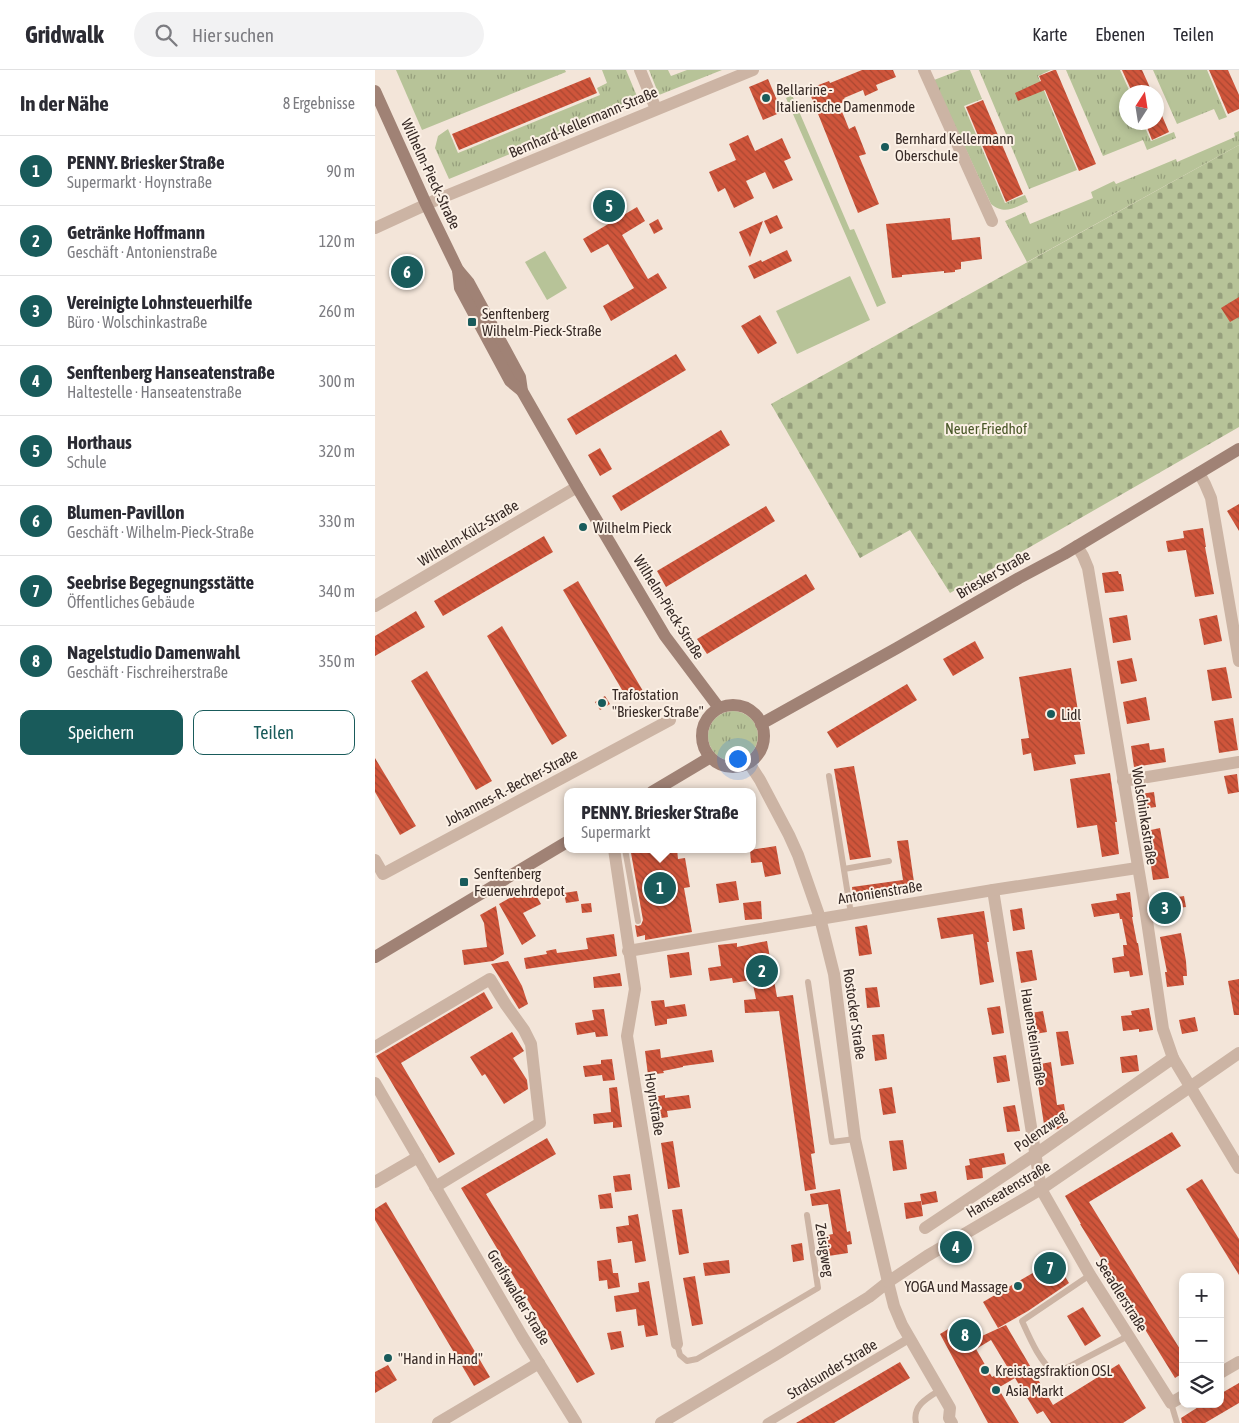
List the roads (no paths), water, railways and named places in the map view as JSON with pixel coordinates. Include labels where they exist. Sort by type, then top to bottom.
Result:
[{"type":"main road","name":"Wilhelm-Pieck-Straße","points":[[375,91],[458,270],[469,283],[520,377],[522,391],[665,636],[719,708]]},
{"type":"main road","name":"Briesker Straße","points":[[761,724],[1077,546],[1239,449]]},
{"type":"main road","points":[[729,705],[745,708],[758,718],[761,724],[762,746],[759,753],[749,763],[731,768],[721,766],[709,758],[703,745],[702,733],[710,714],[719,708],[729,705]]},
{"type":"main road","points":[[659,788],[709,758]]},
{"type":"main road","points":[[375,957],[564,844]]},
{"type":"street","points":[[639,70],[656,109]]},
{"type":"street","name":"Bernhard-Kellermann-Straße","points":[[375,228],[426,204],[753,70]]},
{"type":"street","points":[[925,70],[992,221]]},
{"type":"street","points":[[1199,473],[1211,498],[1239,661]]},
{"type":"street","name":"Wilhelm-Külz-Straße","points":[[375,606],[577,487]]},
{"type":"street","name":"Wolschinkastraße","points":[[1077,546],[1088,568],[1146,914],[1163,1029],[1173,1058],[1239,1168]]},
{"type":"street","name":"Johannes-R.-Becher-Straße","points":[[375,860],[383,874],[670,720]]},
{"type":"street","points":[[1123,781],[1239,762]]},
{"type":"street","name":"Rostocker Straße","points":[[749,763],[789,835],[820,918],[834,974],[855,1139],[894,1306],[902,1325],[950,1408],[949,1418],[952,1423]]},
{"type":"street","name":"Hoynstraße","points":[[615,853],[635,989],[627,1036],[677,1344]]},
{"type":"street","name":"Antonienstraße","points":[[628,951],[820,918],[1137,868]]},
{"type":"street","name":"Hauensteinstraße","points":[[993,890],[1037,1154],[1041,1189]]},
{"type":"street","points":[[375,1048],[490,979],[524,1030],[531,1044],[540,1123],[435,1187]]},
{"type":"street","name":"Hanseatenstraße","points":[[661,1423],[783,1351],[869,1297],[927,1256],[1041,1189],[1190,1088],[1239,1052]]},
{"type":"street","name":"Polenzweg","points":[[925,1228],[1037,1154],[1173,1058]]},
{"type":"street","name":"Greifswalder Straße","points":[[375,1083],[576,1423]]},
{"type":"street","points":[[375,1182],[418,1157]]},
{"type":"street","name":"Seeadlerstraße","points":[[1041,1189],[1090,1275],[1171,1403]]},
{"type":"street","name":"Stralsunder Straße","points":[[767,1423],[910,1338]]},
{"type":"street","points":[[1224,1371],[1239,1362]]},
{"type":"street","points":[[438,1423],[539,1363]]},
{"type":"street","points":[[1171,1403],[1179,1398]]},
{"type":"lane","points":[[829,776],[851,914]]},
{"type":"lane","points":[[626,853],[638,921]]},
{"type":"lane","points":[[844,868],[889,861]]},
{"type":"lane","points":[[808,982],[832,1142],[855,1139]]},
{"type":"lane","name":"Zeisigweg","points":[[687,1361],[697,1359],[818,1288],[807,1215]]},
{"type":"lane","points":[[1090,1275],[1022,1321],[1044,1365],[1055,1374],[1128,1336]]},
{"type":"lane","name":"Hoynstraße","points":[[677,1344],[680,1354],[687,1361]]},
{"type":"lane","points":[[916,1423],[915,1416],[918,1406],[940,1390]]},
{"type":"lane","points":[[1171,1403],[1177,1423]]},
{"type":"place","name":"Bellarine - Italienische Damenmode","points":[[766,98]]},
{"type":"place","name":"Bernhard Kellermann Oberschule","points":[[885,147]]},
{"type":"place","name":"Horthaus","points":[[609,206]]},
{"type":"place","name":"Blumen-Pavillon","points":[[407,272]]},
{"type":"place","name":"Senftenberg Wilhelm-Pieck-Straße","points":[[472,322]]},
{"type":"place","name":"Wilhelm Pieck","points":[[583,527]]},
{"type":"place","name":"Trafostation \"Briesker Straße\"","points":[[602,703]]},
{"type":"place","name":"Lidl","points":[[1051,714]]},
{"type":"place","name":"Senftenberg Feuerwehrdepot","points":[[464,882]]},
{"type":"place","name":"PENNY. Briesker Straße","points":[[660,888]]},
{"type":"place","name":"Vereinigte Lohnsteuerhilfe","points":[[1165,908]]},
{"type":"place","name":"Getränke Hoffmann","points":[[762,971]]},
{"type":"place","name":"Senftenberg Hanseatenstraße","points":[[956,1247]]},
{"type":"place","name":"Seebrise Begegnungsstätte","points":[[1050,1268]]},
{"type":"place","name":"YOGA und Massage","points":[[1018,1286]]},
{"type":"place","name":"Nagelstudio Damenwahl","points":[[965,1335]]},
{"type":"place","name":"\"Hand in Hand\"","points":[[388,1358]]},
{"type":"place","name":"Kreistagsfraktion OSL","points":[[985,1370]]},
{"type":"place","name":"Asia Markt","points":[[996,1390]]},
{"type":"park label","name":"Neuer Friedhof","points":[[986,428]]}]
